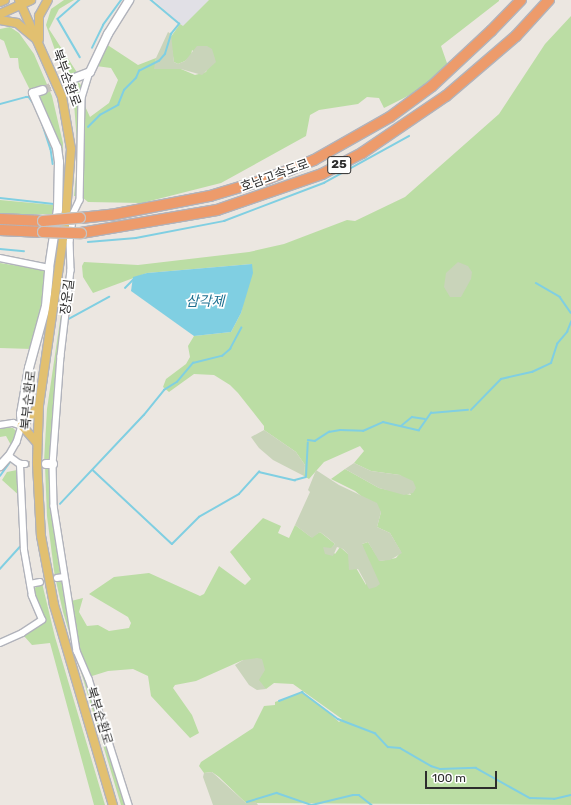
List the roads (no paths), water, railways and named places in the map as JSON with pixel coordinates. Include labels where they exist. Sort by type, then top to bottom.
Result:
[{"type":"highway","name":"호남고속도로","points":[[0,219],[43,221],[111,215],[210,196],[267,179],[314,160],[390,117],[432,86],[486,36],[521,0]]},
{"type":"highway","name":"호남고속도로","points":[[0,230],[81,233],[217,210],[322,174],[362,153],[446,96],[516,36],[549,0]]},
{"type":"main road","points":[[0,2],[5,0]]},
{"type":"main road","points":[[0,14],[20,2],[31,0]]},
{"type":"main road","points":[[39,42],[39,16],[48,0]]},
{"type":"main road","name":"북부순환로","points":[[20,2],[39,42],[62,97],[67,117],[71,149],[65,225],[39,405],[37,443],[39,509],[47,577],[113,805]]},
{"type":"main road","points":[[0,20],[17,23],[39,42]]},
{"type":"main road","points":[[37,443],[22,426],[39,405]]},
{"type":"street","points":[[72,79],[90,72],[108,34],[129,0]]},
{"type":"street","name":"장운길","points":[[90,72],[82,99],[80,200],[74,213],[70,241],[71,270],[50,464],[64,577],[77,651],[89,679],[129,805]]},
{"type":"street","name":"장운길","points":[[0,466],[17,442],[22,426],[21,414],[29,368],[46,306],[49,268],[58,209],[59,162],[52,135],[33,93],[43,90]]},
{"type":"street","name":"장운길","points":[[0,258],[49,268]]},
{"type":"street","points":[[0,426],[13,424],[22,426]]},
{"type":"street","points":[[0,643],[22,634],[42,620],[30,584],[22,525],[22,464],[8,456]]},
{"type":"street","points":[[57,578],[64,577]]},
{"type":"street","points":[[30,584],[40,582]]},
{"type":"water","name":"삼각제","points":[[252,264],[253,273],[241,313],[231,332],[194,336],[131,291],[133,277],[147,273]]},
{"type":"waterway","points":[[80,0],[58,19],[80,57]]},
{"type":"waterway","points":[[92,48],[103,25],[121,0]]},
{"type":"waterway","points":[[88,127],[100,115],[118,105],[124,90],[136,78],[139,71],[159,61],[165,54],[171,34],[179,24],[150,0]]},
{"type":"waterway","points":[[0,104],[26,97],[29,97],[34,104]]},
{"type":"waterway","points":[[43,125],[51,149],[53,164]]},
{"type":"waterway","points":[[88,242],[136,238],[224,221],[324,183],[409,136]]},
{"type":"waterway","points":[[0,198],[54,204]]},
{"type":"waterway","points":[[0,249],[24,251]]},
{"type":"waterway","points":[[125,288],[133,280]]},
{"type":"waterway","points":[[536,283],[560,297],[571,313]]},
{"type":"waterway","points":[[67,320],[109,297]]},
{"type":"waterway","points":[[471,410],[501,379],[532,372],[551,363],[557,344],[567,332],[571,322]]},
{"type":"waterway","points":[[60,504],[144,415],[164,390],[177,382],[193,363],[222,356],[230,349],[241,328]]},
{"type":"waterway","points":[[308,440],[315,441],[329,432],[340,430],[363,431],[383,422],[419,430],[431,413],[468,410]]},
{"type":"waterway","points":[[401,426],[412,417],[425,419]]},
{"type":"waterway","points":[[93,470],[172,544],[199,517],[239,494],[259,472],[295,480],[306,477],[308,443]]},
{"type":"waterway","points":[[0,476],[10,462]]},
{"type":"waterway","points":[[0,569],[20,547]]},
{"type":"waterway","points":[[279,701],[302,692],[338,719],[375,733],[388,747],[400,748],[431,766],[440,769],[476,768],[530,798],[554,799],[571,795]]},
{"type":"waterway","points":[[247,802],[277,793],[311,805]]},
{"type":"waterway","points":[[312,805],[353,795],[359,795],[372,805]]},
{"type":"tunnel","points":[[43,90],[72,79]]},
{"type":"tunnel","points":[[25,464],[46,464]]}]
